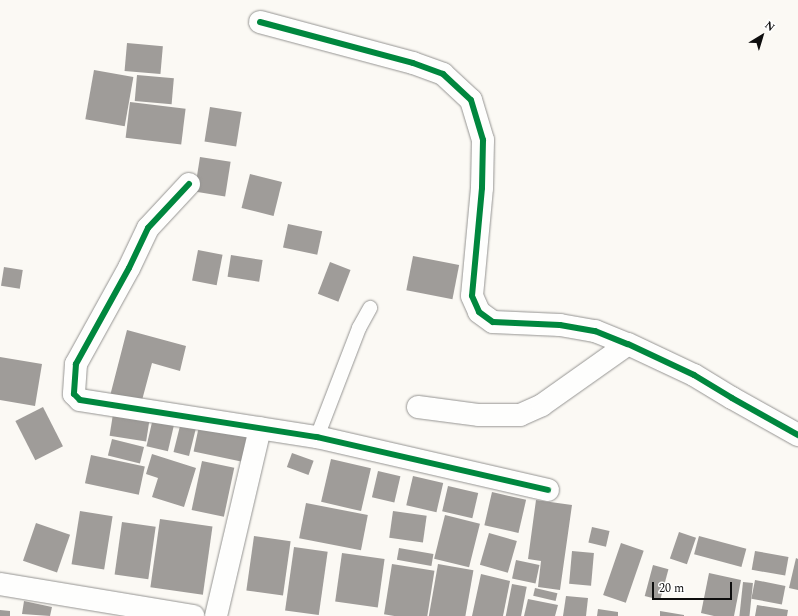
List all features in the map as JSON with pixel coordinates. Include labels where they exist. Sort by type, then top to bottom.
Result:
[{"type":"street","points":[[260,22],[413,63],[444,74],[470,100],[483,140],[482,188],[472,296],[479,312],[493,322],[560,325],[595,331],[628,344],[694,375],[732,398],[798,434]]},
{"type":"street","points":[[189,184],[148,228],[129,268],[76,364],[74,394],[80,400],[317,436],[548,490]]},
{"type":"street","points":[[418,407],[479,415],[520,414],[542,405],[628,344]]},
{"type":"street","points":[[216,616],[260,428]]},
{"type":"street","points":[[0,584],[193,616]]},
{"type":"lane","points":[[317,436],[359,328],[370,308]]},
{"type":"building","points":[[127,43],[163,46],[160,74],[125,71]]},
{"type":"building","points":[[94,70],[133,77],[125,126],[85,119]]},
{"type":"building","points":[[137,75],[174,78],[172,104],[135,101]]},
{"type":"building","points":[[130,102],[186,109],[181,145],[126,138]]},
{"type":"building","points":[[210,107],[242,112],[236,147],[205,142]]},
{"type":"building","points":[[200,157],[231,162],[225,196],[195,192]]},
{"type":"building","points":[[250,174],[282,182],[274,216],[242,208]]},
{"type":"building","points":[[288,224],[322,231],[317,255],[283,247]]},
{"type":"building","points":[[198,250],[223,255],[217,285],[192,280]]},
{"type":"building","points":[[231,255],[263,260],[259,282],[228,277]]},
{"type":"building","points":[[413,256],[459,265],[452,299],[406,290]]},
{"type":"building","points":[[330,262],[351,270],[338,302],[318,294]]},
{"type":"building","points":[[4,267],[23,270],[20,289],[1,286]]},
{"type":"building","points":[[127,330],[186,346],[180,371],[152,363],[141,404],[110,396]]},
{"type":"building","points":[[0,357],[42,364],[35,406],[0,400]]},
{"type":"building","points":[[43,407],[63,446],[35,460],[15,421]]},
{"type":"building","points":[[113,414],[150,420],[146,442],[110,436]]},
{"type":"building","points":[[153,418],[174,423],[168,451],[146,446]]},
{"type":"building","points":[[181,422],[197,426],[189,456],[174,452]]},
{"type":"building","points":[[199,426],[254,438],[248,463],[194,451]]},
{"type":"building","points":[[112,439],[144,447],[140,463],[108,455]]},
{"type":"building","points":[[292,453],[314,461],[308,475],[287,467]]},
{"type":"building","points":[[152,454],[196,468],[184,507],[152,497],[158,478],[146,474]]},
{"type":"building","points":[[91,455],[145,466],[139,495],[85,483]]},
{"type":"building","points":[[331,459],[371,468],[361,511],[321,502]]},
{"type":"building","points":[[202,461],[234,468],[224,517],[192,510]]},
{"type":"building","points":[[378,471],[400,476],[394,502],[372,497]]},
{"type":"building","points":[[413,476],[443,483],[436,512],[406,505]]},
{"type":"building","points":[[448,486],[478,493],[472,518],[442,511]]},
{"type":"building","points":[[492,492],[526,500],[518,533],[484,525]]},
{"type":"building","points":[[536,500],[572,505],[560,590],[538,587],[541,561],[528,559]]},
{"type":"building","points":[[306,503],[368,515],[361,550],[299,538]]},
{"type":"building","points":[[80,511],[113,516],[104,569],[72,564]]},
{"type":"building","points":[[393,511],[427,516],[423,542],[389,538]]},
{"type":"building","points":[[445,515],[480,524],[469,567],[434,559]]},
{"type":"building","points":[[160,519],[212,526],[203,595],[150,587]]},
{"type":"building","points":[[122,522],[156,527],[148,579],[115,574]]},
{"type":"building","points":[[36,523],[70,535],[57,573],[23,561]]},
{"type":"building","points":[[592,527],[610,531],[606,547],[588,543]]},
{"type":"building","points":[[679,532],[696,538],[687,564],[670,558]]},
{"type":"building","points":[[489,533],[517,541],[508,573],[480,565]]},
{"type":"building","points":[[254,536],[291,541],[283,596],[246,590]]},
{"type":"building","points":[[699,536],[746,549],[741,567],[694,554]]},
{"type":"building","points":[[621,543],[644,551],[626,603],[603,595]]},
{"type":"building","points":[[294,547],[328,552],[319,615],[285,610]]},
{"type":"building","points":[[399,548],[433,554],[431,566],[397,560]]},
{"type":"building","points":[[572,551],[594,553],[591,586],[569,584]]},
{"type":"building","points":[[755,551],[788,557],[785,576],[752,570]]},
{"type":"building","points":[[342,553],[385,559],[378,608],[335,602]]},
{"type":"building","points":[[796,558],[798,559],[798,590],[789,588]]},
{"type":"building","points":[[516,560],[539,565],[536,584],[512,579]]},
{"type":"building","points":[[392,564],[434,571],[427,616],[394,616],[384,614]]},
{"type":"building","points":[[438,564],[473,570],[465,616],[429,616]]},
{"type":"building","points":[[653,565],[668,569],[660,600],[645,596]]},
{"type":"building","points":[[709,573],[741,580],[734,616],[714,616],[701,613]]},
{"type":"building","points":[[481,574],[510,581],[503,616],[472,616]]},
{"type":"building","points":[[755,580],[785,586],[782,605],[751,599]]},
{"type":"building","points":[[743,582],[753,583],[749,616],[739,616]]},
{"type":"building","points":[[512,584],[527,587],[521,616],[506,616]]},
{"type":"building","points":[[535,588],[557,593],[556,601],[533,596]]},
{"type":"building","points":[[566,596],[588,598],[586,616],[563,616]]},
{"type":"building","points":[[528,599],[558,605],[555,616],[524,616]]},
{"type":"building","points":[[24,601],[52,607],[50,616],[22,614]]},
{"type":"building","points":[[757,605],[788,610],[787,616],[755,616]]},
{"type":"building","points":[[598,609],[618,612],[618,616],[597,616]]},
{"type":"building","points":[[0,610],[10,611],[10,616],[0,616]]},
{"type":"building","points":[[660,611],[684,615],[684,616],[660,616]]},
{"type":"cycle path","points":[[260,22],[413,63],[443,74],[471,100],[483,140],[482,188],[472,296],[479,312],[493,322],[560,325],[595,331],[628,344],[694,375],[798,435]]},
{"type":"cycle path","points":[[189,184],[148,228],[129,268],[76,364],[74,394],[80,400],[317,437],[548,490]]}]
